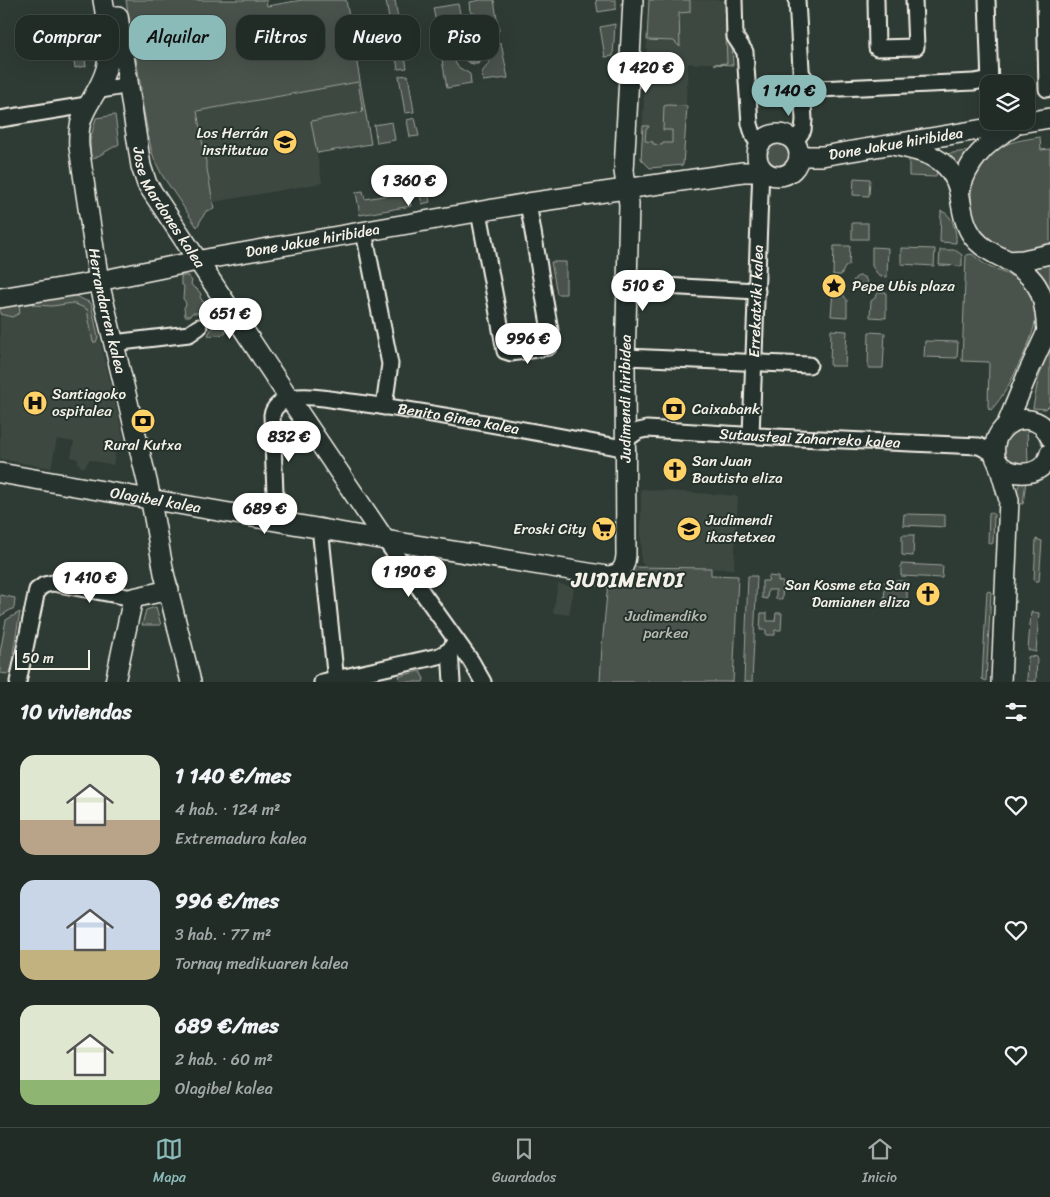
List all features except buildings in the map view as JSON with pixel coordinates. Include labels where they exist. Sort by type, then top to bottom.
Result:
[{"type":"main road","name":"Herrandarren kalea","points":[[103,0],[108,33],[108,55],[103,77],[79,127],[79,147],[99,282],[150,499],[168,590],[191,682]]},
{"type":"main road","points":[[116,0],[129,85]]},
{"type":"main road","name":"Judimendi hiribidea","points":[[607,576],[619,573],[624,567],[625,561],[627,445],[626,284],[629,204],[624,171],[633,0]]},
{"type":"main road","name":"Jose Mardones kalea","points":[[129,85],[143,174],[152,192],[385,540]]},
{"type":"main road","name":"Done Jakue hiribidea","points":[[1035,121],[1050,118]]},
{"type":"main road","name":"Done Jakue hiribidea","points":[[797,149],[822,156],[892,145],[980,127]]},
{"type":"main road","points":[[959,192],[963,177],[981,151],[995,137],[1008,130]]},
{"type":"main road","points":[[774,134],[786,135],[797,149],[796,166],[789,173],[774,176],[758,165],[768,136],[774,134]]},
{"type":"main road","points":[[892,145],[922,151],[937,159],[948,168],[954,177],[964,216],[974,238],[993,254],[1008,261],[1029,276],[1040,291],[1045,305],[1048,330],[1007,424],[998,436],[996,458],[1009,500]]},
{"type":"main road","name":"Done Jakue hiribidea","points":[[0,298],[99,282],[198,261],[528,203],[758,165]]},
{"type":"main road","points":[[1008,261],[1050,254]]},
{"type":"main road","points":[[996,458],[1006,469],[1021,473],[1031,473],[1043,467],[1047,462],[1050,439],[1038,424],[1021,420],[1007,424]]},
{"type":"main road","name":"Olagibel kalea","points":[[0,473],[385,540],[607,576]]},
{"type":"main road","points":[[1001,682],[1009,500],[1014,485],[1021,473]]},
{"type":"main road","points":[[115,682],[133,598],[168,590]]},
{"type":"street","points":[[734,0],[735,37],[745,52],[750,124],[758,165]]},
{"type":"street","points":[[797,0],[803,130],[797,149]]},
{"type":"street","points":[[876,0],[877,48],[916,47],[914,0]]},
{"type":"street","points":[[987,0],[990,75]]},
{"type":"street","points":[[1044,0],[1047,89]]},
{"type":"street","points":[[801,73],[808,82],[818,89]]},
{"type":"street","points":[[802,100],[810,90],[818,89],[980,82]]},
{"type":"street","points":[[0,119],[92,98],[129,85]]},
{"type":"street","name":"Errekatxiki kalea","points":[[751,436],[757,291],[758,165]]},
{"type":"street","points":[[479,212],[503,346],[506,352],[548,347],[552,342],[528,203]]},
{"type":"street","points":[[364,232],[390,364],[384,406]]},
{"type":"street","points":[[626,284],[757,291]]},
{"type":"street","points":[[113,343],[189,334],[199,327]]},
{"type":"street","points":[[626,357],[809,365]]},
{"type":"street","name":"Benito Ginea kalea","points":[[290,398],[308,397],[384,406],[617,447],[627,445]]},
{"type":"street","points":[[276,520],[272,415],[277,404],[290,398]]},
{"type":"street","name":"Sutaustegi Zaharreko kalea","points":[[627,445],[638,431],[647,429],[751,436],[979,446],[996,458]]},
{"type":"street","points":[[320,528],[331,681],[439,656],[453,645]]},
{"type":"street","name":"Jose Mardones kalea","points":[[385,540],[453,645],[472,661],[483,682]]},
{"type":"street","points":[[18,682],[37,590],[44,585],[53,583],[133,598]]},
{"type":"street","points":[[452,682],[453,645]]},
{"type":"shaded area","points":[[649,0],[725,0],[727,63],[688,63],[683,165],[650,168],[641,159]]},
{"type":"shaded area","name":"Los Herrán institutua","points":[[358,82],[369,144],[317,153],[322,183],[213,202],[197,111]]},
{"type":"shaded area","name":"Santiagoko ospitalea","points":[[71,294],[91,303],[126,448],[116,447],[113,465],[89,460],[85,467],[81,467],[78,459],[71,457],[74,442],[57,439],[51,468],[0,459],[0,307]]},
{"type":"shaded area","name":"Judimendi ikastetxea","points":[[641,489],[738,496],[734,569],[646,567],[641,562]]},
{"type":"shaded area","points":[[558,584],[574,587],[569,615],[553,613]]},
{"type":"green space","points":[[126,0],[266,0],[267,6],[302,0],[346,0],[349,15],[335,15],[335,60],[356,60],[371,144],[317,153],[311,121],[363,112],[358,82],[197,111],[214,209],[206,211],[197,227],[162,175],[155,161],[141,96],[136,60],[226,60],[226,15],[129,15],[129,18]]},
{"type":"green space","points":[[386,0],[395,0],[397,15],[388,15]]},
{"type":"green space","points":[[494,0],[496,15],[478,15],[471,12],[470,2]]},
{"type":"green space","points":[[596,0],[616,0],[616,9],[598,12]]},
{"type":"green space","points":[[649,0],[690,0],[690,12],[679,13],[680,47],[674,41],[647,40]]},
{"type":"green space","points":[[725,0],[730,0],[733,65],[714,64],[727,63]]},
{"type":"green space","points":[[458,4],[460,13],[458,15],[434,15],[433,8]]},
{"type":"green space","points":[[615,24],[613,56],[605,57],[600,27]]},
{"type":"green space","points":[[501,43],[508,78],[483,81],[482,72],[490,60],[499,60],[499,44]]},
{"type":"green space","points":[[74,60],[85,60],[86,66],[75,68]]},
{"type":"green space","points":[[396,60],[406,60],[407,68],[398,69]]},
{"type":"green space","points":[[442,60],[454,60],[458,67],[470,74],[471,84],[447,88]]},
{"type":"green space","points":[[408,75],[414,112],[405,113],[399,76]]},
{"type":"green space","points":[[664,106],[687,106],[683,165],[650,168],[641,159],[643,126],[649,126],[646,129],[645,141],[662,145],[663,143],[672,143],[672,130],[663,130]]},
{"type":"green space","points":[[115,115],[119,144],[91,160],[90,141],[96,118]]},
{"type":"green space","points":[[415,118],[419,136],[410,137],[407,120]]},
{"type":"green space","points":[[392,122],[395,140],[377,143],[374,125]]},
{"type":"green space","points":[[1040,137],[1041,150],[1050,149],[1050,246],[1026,251],[1002,248],[983,232],[976,221],[972,209],[971,196],[977,172],[984,161],[998,148],[1021,140]]},
{"type":"green space","points":[[778,142],[787,146],[791,155],[787,164],[778,168],[769,164],[765,155],[769,146]]},
{"type":"green space","points":[[973,150],[961,177],[946,154]]},
{"type":"green space","points":[[909,158],[919,159],[937,168],[936,177],[909,176]]},
{"type":"green space","points":[[854,178],[870,179],[869,196],[853,195]]},
{"type":"green space","points":[[426,181],[430,202],[422,204],[417,182]]},
{"type":"green space","points":[[407,184],[411,206],[360,215],[356,192],[363,191],[365,199],[401,193],[400,185]]},
{"type":"green space","points":[[941,211],[949,216],[953,224],[956,243],[940,242]]},
{"type":"green space","points":[[852,223],[868,223],[868,239],[852,239]]},
{"type":"green space","points":[[834,246],[850,246],[849,265],[845,267],[841,275],[833,275]]},
{"type":"green space","points":[[872,247],[888,248],[887,277],[879,276],[872,266]]},
{"type":"green space","points":[[901,248],[935,249],[934,266],[901,264]]},
{"type":"green space","points":[[940,250],[955,250],[962,255],[962,266],[939,265]]},
{"type":"green space","points":[[972,254],[988,266],[1019,280],[1028,289],[1036,310],[1033,332],[1029,343],[1007,388],[991,410],[988,406],[989,362],[962,361],[966,255]]},
{"type":"green space","points":[[1050,258],[1050,294],[1029,263]]},
{"type":"green space","points":[[551,262],[566,262],[566,294],[557,294]]},
{"type":"green space","points":[[181,276],[188,276],[192,281],[191,284],[201,294],[200,297],[203,302],[206,302],[210,307],[204,316],[200,313],[192,313],[190,316],[185,316],[184,307],[186,305],[183,299],[184,286],[181,284]]},
{"type":"green space","points":[[857,276],[863,276],[867,283],[863,290],[857,290],[853,286],[853,280]]},
{"type":"green space","points":[[833,290],[840,290],[847,300],[847,317],[831,316]]},
{"type":"green space","points":[[879,292],[886,292],[886,318],[870,317],[871,301]]},
{"type":"green space","points":[[71,294],[91,303],[98,337],[96,342],[93,342],[87,309],[73,303],[52,306],[33,305],[32,301]]},
{"type":"green space","points":[[19,304],[20,313],[12,317],[0,314],[0,307]]},
{"type":"green space","points":[[211,310],[217,317],[216,321],[219,325],[222,325],[226,332],[225,334],[208,335],[212,328],[211,323],[206,319]]},
{"type":"green space","points":[[831,330],[847,331],[845,366],[830,366]]},
{"type":"green space","points":[[869,332],[885,333],[883,368],[868,368]]},
{"type":"green space","points":[[925,341],[958,342],[957,358],[924,357]]},
{"type":"green space","points":[[1050,346],[1050,405],[1046,409],[1033,408],[1038,380]]},
{"type":"green space","points":[[1027,424],[1028,468],[1006,460],[1002,447],[1006,436]]},
{"type":"green space","points":[[1026,481],[1023,504],[1013,503],[1020,482]]},
{"type":"green space","points":[[990,512],[994,514],[993,543],[991,544],[988,543]]},
{"type":"green space","points":[[904,514],[945,515],[945,527],[903,525]]},
{"type":"green space","points":[[902,535],[914,535],[913,556],[902,555]]},
{"type":"green space","points":[[1036,539],[1042,541],[1039,581],[1034,581]]},
{"type":"green space","points":[[901,564],[943,566],[942,578],[901,576]]},
{"type":"green space","name":"Judimendiko parkea","points":[[629,567],[711,568],[711,575],[738,576],[733,682],[600,682],[608,583]]},
{"type":"green space","points":[[748,576],[757,576],[752,682],[744,682]]},
{"type":"green space","points":[[769,576],[778,577],[778,581],[783,582],[782,599],[776,599],[776,590],[768,590],[767,599],[762,598],[762,581],[768,581]]},
{"type":"green space","points":[[885,581],[907,581],[907,605],[884,604]]},
{"type":"green space","points":[[987,591],[991,592],[986,681],[982,679]]},
{"type":"green space","points":[[0,595],[15,598],[14,608],[0,616]]},
{"type":"green space","points":[[156,607],[161,625],[142,625],[146,610]]},
{"type":"green space","points":[[20,612],[13,653],[21,655],[8,674],[0,673],[0,653],[6,620]]},
{"type":"green space","points":[[1031,612],[1039,613],[1036,652],[1028,650]]},
{"type":"green space","points":[[761,613],[767,613],[767,621],[775,621],[776,613],[782,613],[781,630],[775,630],[775,635],[766,635],[766,630],[760,630]]},
{"type":"green space","points":[[1028,657],[1037,657],[1036,682],[1027,681]]},
{"type":"green space","points":[[420,671],[424,679],[423,682],[400,682],[399,676]]},
{"type":"water","points":[[465,60],[480,60],[478,64]]},
{"type":"place","name":"Los Herrán institutua","points":[[285,142]]},
{"type":"place","name":"Pepe Ubis plaza","points":[[834,286]]},
{"type":"place","name":"Santiagoko ospitalea","points":[[35,403]]},
{"type":"place","name":"Caixabank","points":[[674,409]]},
{"type":"place","name":"Rural Kutxa","points":[[143,421]]},
{"type":"place","name":"San Juan Bautista eliza","points":[[675,470]]},
{"type":"place","name":"Eroski City","points":[[604,529]]},
{"type":"place","name":"Judimendi ikastetxea","points":[[689,529]]},
{"type":"place","name":"San Kosme eta San Damianen eliza","points":[[928,594]]},
{"type":"district","name":"JUDIMENDI","points":[[628,580]]}]
